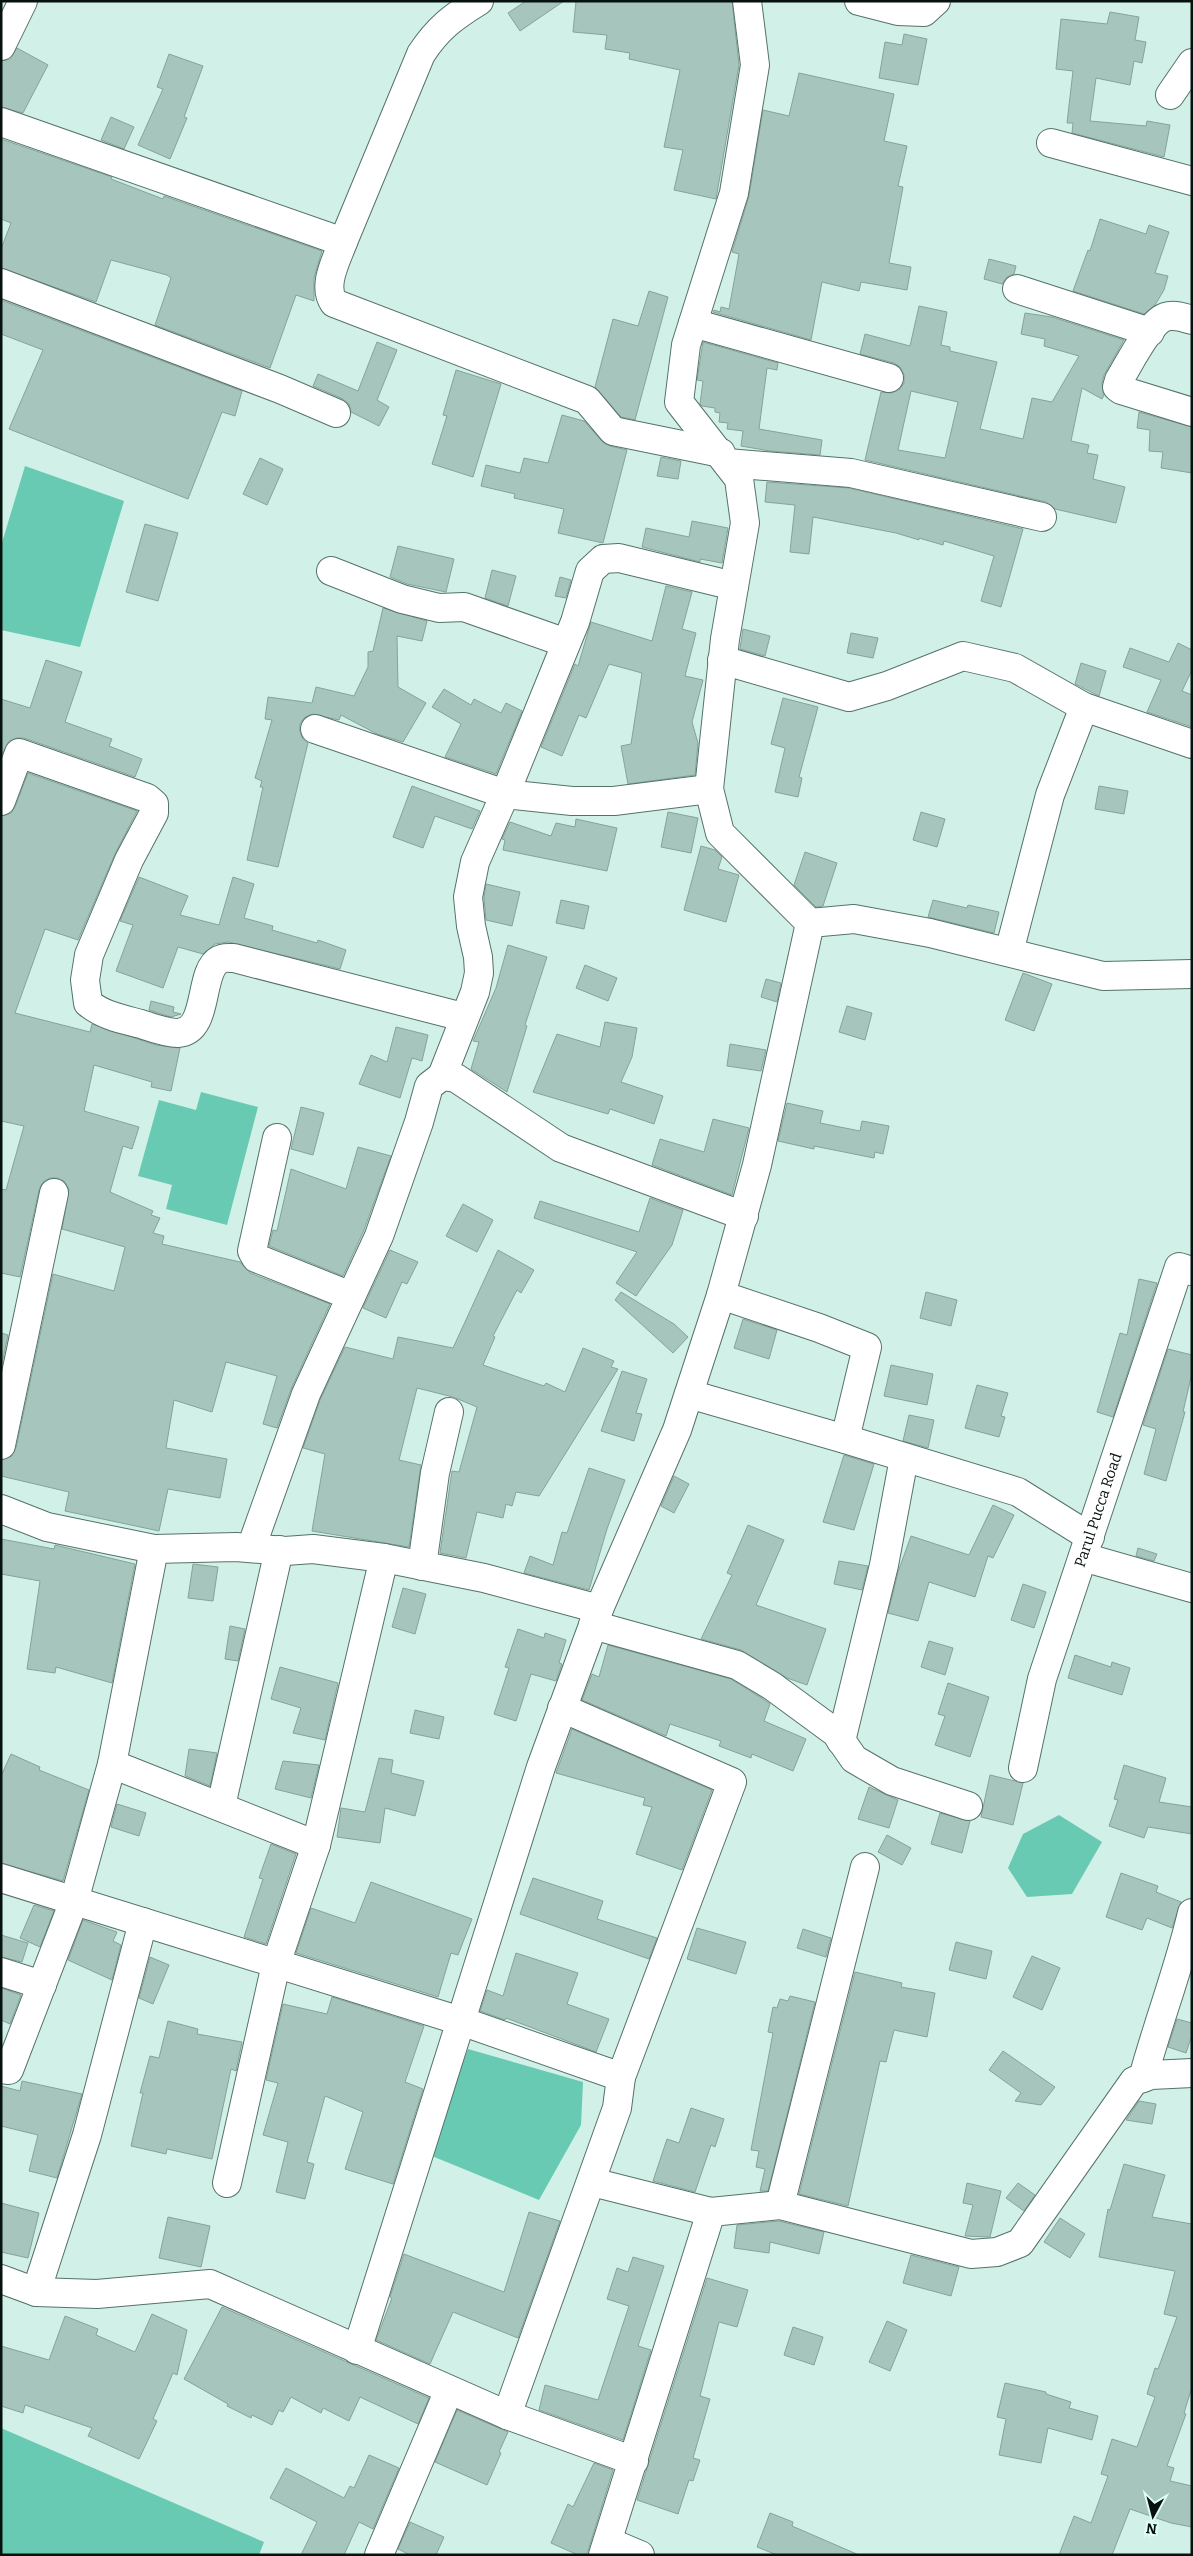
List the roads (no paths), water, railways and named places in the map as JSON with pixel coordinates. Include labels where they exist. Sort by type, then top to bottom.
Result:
[{"type":"street","points":[[1,46],[23,1]]},
{"type":"street","points":[[479,1],[446,22],[432,36],[421,54],[343,242],[329,283],[329,296],[334,303],[587,400],[613,431],[724,458],[851,473],[1042,517]]},
{"type":"street","points":[[747,1],[755,65],[734,193],[686,344],[679,402],[739,479],[745,523],[722,660],[709,789],[720,833],[810,923]]},
{"type":"street","points":[[860,1],[898,11],[924,12],[936,1]]},
{"type":"street","points":[[1170,95],[1192,63]]},
{"type":"street","points":[[1,122],[343,242]]},
{"type":"street","points":[[1051,143],[1192,182]]},
{"type":"street","points":[[1,284],[280,389],[336,413]]},
{"type":"street","points":[[1017,289],[1150,332]]},
{"type":"street","points":[[1192,320],[1177,316],[1165,317],[1155,324],[1119,380],[1118,387],[1121,390],[1192,412]]},
{"type":"street","points":[[693,323],[889,378]]},
{"type":"street","points":[[251,1548],[306,1394],[379,1236],[420,1122],[429,1086],[442,1076],[463,1017],[475,992],[479,973],[478,957],[471,926],[468,897],[475,862],[506,794],[566,644],[590,571],[603,559],[619,558],[734,586]]},
{"type":"street","points":[[331,570],[402,599],[439,608],[464,607],[566,644]]},
{"type":"street","points":[[722,660],[849,697],[887,686],[963,656],[1015,668],[1084,708],[1192,744]]},
{"type":"street","points":[[1009,952],[1050,796],[1084,708]]},
{"type":"street","points":[[315,729],[506,794],[572,801],[614,801],[709,789]]},
{"type":"street","points":[[1,801],[10,749],[147,798],[154,804],[154,813],[129,860],[89,955],[85,980],[87,996],[88,1003],[96,1010],[169,1032],[187,1030],[192,1028],[199,1013],[211,970],[216,961],[228,958],[463,1017]]},
{"type":"street","points":[[810,923],[854,919],[930,933],[1103,976],[1192,974]]},
{"type":"street","points":[[357,2350],[541,1767],[596,1617],[677,1430],[721,1295],[744,1216],[810,923]]},
{"type":"street","points":[[442,1076],[456,1078],[561,1148],[744,1216]]},
{"type":"street","points":[[277,1138],[252,1251],[256,1258],[351,1296]]},
{"type":"street","points":[[1,1445],[54,1193]]},
{"type":"street","name":"Parul Pucca Road","points":[[1023,1768],[1042,1678],[1179,1267],[1192,1270]]},
{"type":"street","points":[[721,1295],[819,1328],[867,1347],[845,1438]]},
{"type":"street","points":[[688,1394],[845,1438],[904,1458],[1018,1492],[1087,1547],[1192,1588]]},
{"type":"street","points":[[422,1566],[435,1473],[449,1412]]},
{"type":"street","points":[[841,1741],[884,1565],[904,1458]]},
{"type":"street","points":[[1,1509],[47,1527],[154,1549],[313,1549],[384,1558],[484,1578],[737,1665],[772,1686],[836,1733],[854,1759],[892,1781],[968,1806]]},
{"type":"street","points":[[1,2068],[9,2070],[74,1901],[112,1764],[154,1549]]},
{"type":"street","points":[[221,1806],[279,1550]]},
{"type":"street","points":[[227,2183],[276,1964],[316,1844],[384,1558]]},
{"type":"street","points":[[507,2415],[592,2182],[617,2108],[622,2077],[732,1782],[562,1708]]},
{"type":"street","points":[[112,1764],[316,1844]]},
{"type":"street","points":[[780,2205],[865,1867]]},
{"type":"street","points":[[1,1878],[461,2021],[622,2077]]},
{"type":"street","points":[[1143,2078],[1160,2014],[1183,1952],[1192,1913]]},
{"type":"street","points":[[36,2292],[87,2135],[143,1922]]},
{"type":"street","points":[[1,1972],[42,1986]]},
{"type":"street","points":[[592,2182],[711,2212],[780,2205],[972,2254],[997,2252],[1020,2244],[1134,2081],[1151,2075],[1192,2073]]},
{"type":"street","points":[[640,2555],[606,2548],[711,2212]]},
{"type":"street","points":[[1,2279],[36,2292],[97,2294],[210,2284],[507,2415],[634,2461]]},
{"type":"street","points":[[389,2552],[449,2390]]}]
